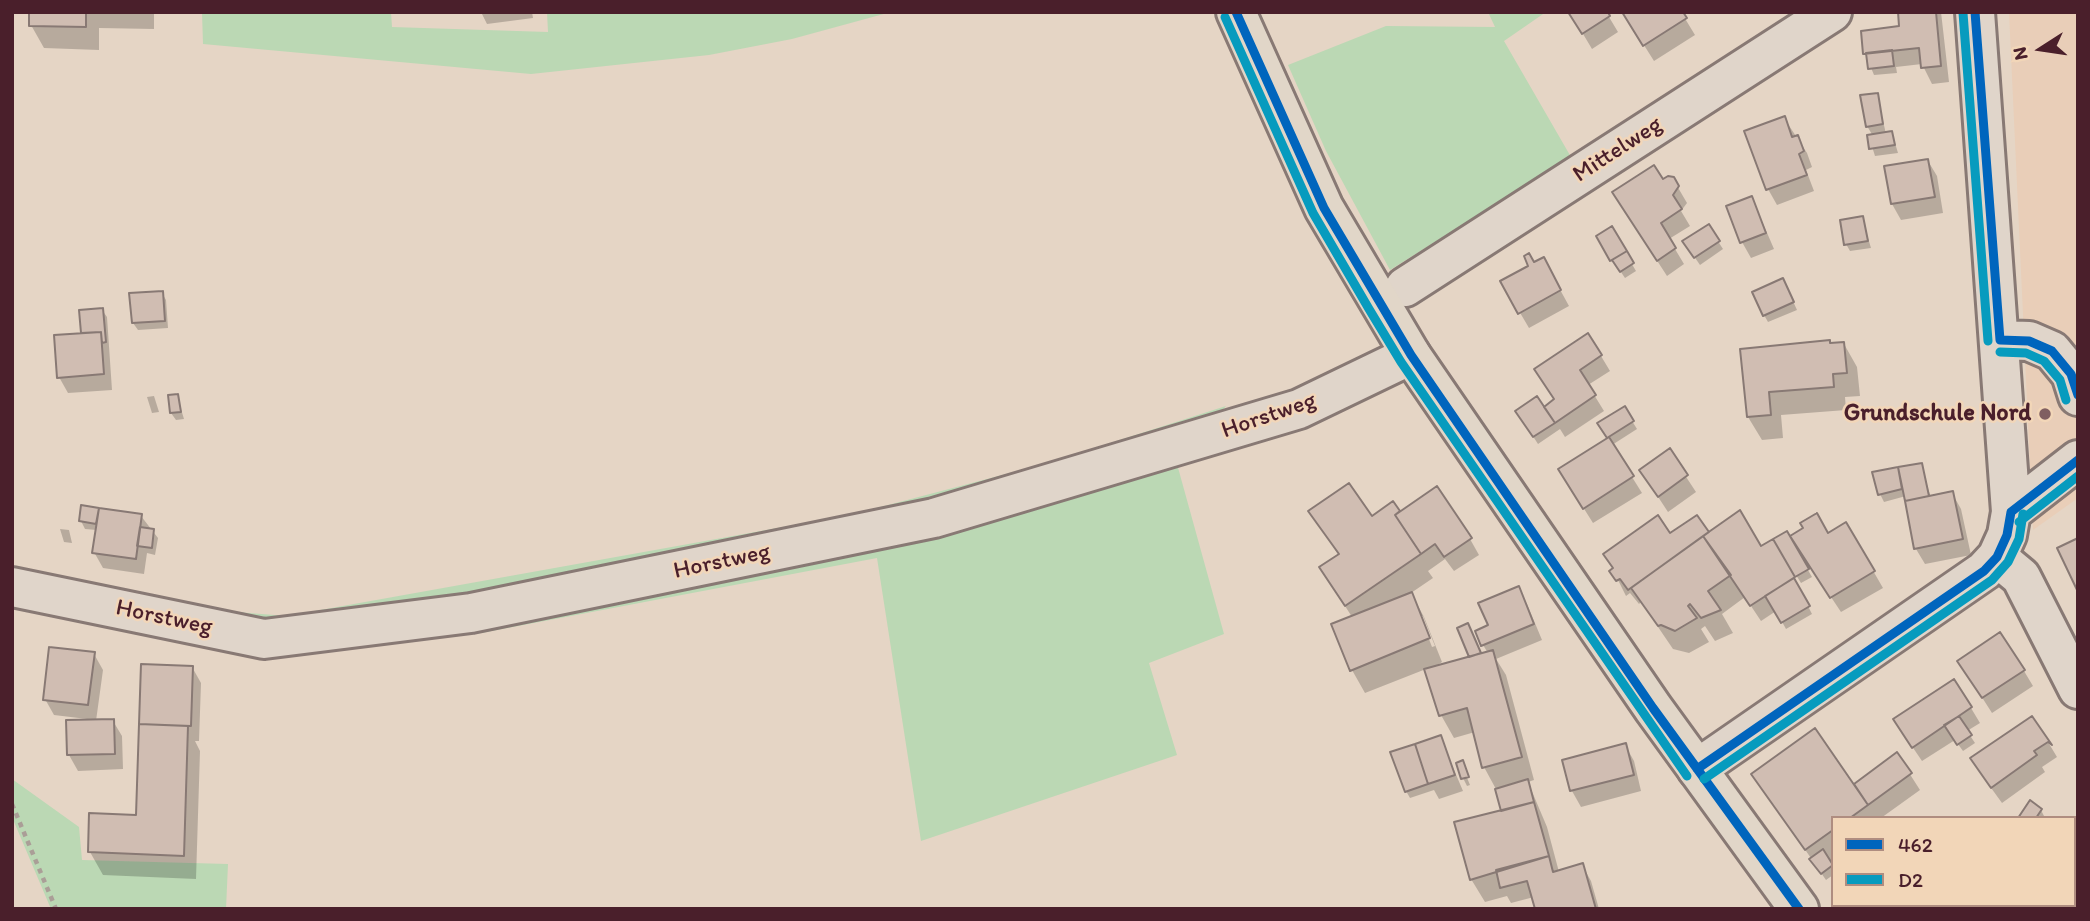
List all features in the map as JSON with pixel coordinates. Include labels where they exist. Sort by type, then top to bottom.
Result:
[{"type":"main road","points":[[1236,12],[1325,208],[1411,355],[1697,769],[1800,909]]},
{"type":"street","name":"Mittelweg","points":[[1405,287],[1832,12]]},
{"type":"street","points":[[1697,769],[1984,571],[1997,557],[2007,535],[2011,512],[1975,12]]},
{"type":"street","points":[[2000,340],[2029,341],[2052,351],[2071,374],[2078,396]]},
{"type":"street","name":"Horstweg","points":[[12,587],[264,639],[471,613],[934,518],[1299,409],[1411,355]]},
{"type":"street","points":[[2011,512],[2078,460]]},
{"type":"street","points":[[1997,557],[2021,577],[2078,689]]},
{"type":"path","points":[[12,804],[56,909]]},
{"type":"shaded area","points":[[2009,12],[2078,12],[2078,498],[2033,530]]},
{"type":"green space","points":[[202,12],[391,12],[392,27],[548,32],[547,12],[891,12],[792,39],[709,55],[531,74],[203,44]]},
{"type":"green space","points":[[1488,12],[1546,12],[1504,41],[1571,157],[1390,270],[1326,151],[1288,65],[1386,26],[1495,27]]},
{"type":"green space","points":[[1226,406],[1177,464],[1224,634],[1149,663],[1177,755],[921,841],[877,558],[481,633],[262,653],[232,647],[236,612],[287,616],[850,515],[1048,463]]},
{"type":"green space","points":[[12,779],[79,827],[82,860],[228,864],[226,909],[51,909],[12,817]]},
{"type":"building","points":[[29,12],[86,12],[86,27],[29,26]]},
{"type":"building","points":[[1568,12],[1608,12],[1610,16],[1582,34]]},
{"type":"building","points":[[1622,12],[1683,12],[1687,18],[1643,46]]},
{"type":"building","points":[[1898,12],[1936,12],[1941,66],[1921,68],[1919,48],[1863,54],[1861,31],[1899,26]]},
{"type":"building","points":[[1892,50],[1894,66],[1868,69],[1866,53]]},
{"type":"building","points":[[1878,93],[1883,124],[1866,127],[1860,95]]},
{"type":"building","points":[[1785,116],[1792,137],[1798,135],[1804,151],[1799,154],[1807,175],[1766,190],[1744,131]]},
{"type":"building","points":[[1892,131],[1895,145],[1869,149],[1867,135]]},
{"type":"building","points":[[1928,159],[1935,197],[1891,204],[1884,166]]},
{"type":"building","points":[[1654,165],[1663,179],[1674,177],[1679,186],[1673,195],[1682,209],[1661,223],[1676,248],[1657,261],[1612,192]]},
{"type":"building","points":[[1752,196],[1766,233],[1740,243],[1726,206]]},
{"type":"building","points":[[1863,216],[1868,241],[1844,245],[1840,220]]},
{"type":"building","points":[[1709,224],[1720,241],[1694,258],[1682,241]]},
{"type":"building","points":[[1612,226],[1627,251],[1610,261],[1596,236]]},
{"type":"building","points":[[1627,251],[1634,263],[1620,272],[1612,260]]},
{"type":"building","points":[[1529,253],[1534,262],[1544,257],[1561,290],[1518,314],[1500,281],[1528,266],[1524,256]]},
{"type":"building","points":[[1783,278],[1794,302],[1763,316],[1752,292]]},
{"type":"building","points":[[163,291],[165,321],[132,323],[129,293]]},
{"type":"building","points":[[103,308],[106,342],[102,343],[101,332],[81,333],[79,310]]},
{"type":"building","points":[[101,332],[104,374],[57,378],[54,335]]},
{"type":"building","points":[[1588,333],[1602,355],[1580,370],[1596,395],[1555,423],[1544,407],[1554,399],[1534,369]]},
{"type":"building","points":[[1830,340],[1830,343],[1844,342],[1847,373],[1833,374],[1834,387],[1769,392],[1771,415],[1747,417],[1740,349]]},
{"type":"building","points":[[178,394],[181,412],[170,413],[168,395]]},
{"type":"building","points":[[1537,396],[1555,423],[1533,437],[1515,411]]},
{"type":"building","points":[[1625,406],[1634,421],[1607,438],[1597,423]]},
{"type":"building","points":[[1609,437],[1634,476],[1583,509],[1558,469]]},
{"type":"building","points":[[1670,448],[1688,475],[1658,497],[1639,470]]},
{"type":"building","points":[[1922,463],[1929,496],[1905,501],[1898,467]]},
{"type":"building","points":[[1898,467],[1902,489],[1878,495],[1872,472]]},
{"type":"building","points":[[1349,483],[1372,516],[1393,501],[1400,511],[1395,515],[1421,554],[1345,606],[1319,567],[1339,554],[1308,511]]},
{"type":"building","points":[[1437,486],[1472,538],[1444,557],[1435,544],[1421,554],[1395,515]]},
{"type":"building","points":[[1953,491],[1963,539],[1914,549],[1905,501]]},
{"type":"building","points":[[81,505],[99,508],[96,524],[79,521]]},
{"type":"building","points":[[99,508],[142,514],[136,559],[92,553]]},
{"type":"building","points":[[1740,510],[1761,546],[1773,539],[1795,577],[1750,606],[1703,536]]},
{"type":"building","points":[[1817,513],[1828,533],[1846,522],[1875,571],[1830,598],[1790,536],[1803,528],[1800,523]]},
{"type":"building","points":[[1658,515],[1670,533],[1697,515],[1709,532],[1628,590],[1620,579],[1616,581],[1609,571],[1613,568],[1603,554]]},
{"type":"building","points":[[140,527],[154,529],[152,548],[137,546]]},
{"type":"building","points":[[1787,531],[1809,569],[1795,577],[1773,539]]},
{"type":"building","points":[[1703,536],[1731,575],[1708,591],[1721,610],[1701,618],[1690,604],[1688,606],[1697,618],[1675,631],[1658,626],[1631,588]]},
{"type":"building","points":[[2078,538],[2078,592],[2057,548]]},
{"type":"building","points":[[1794,578],[1810,606],[1781,623],[1765,596]]},
{"type":"building","points":[[1519,586],[1534,624],[1481,646],[1475,631],[1488,625],[1478,603]]},
{"type":"building","points":[[1412,592],[1430,638],[1350,671],[1331,624]]},
{"type":"building","points":[[1468,623],[1481,653],[1469,657],[1457,628]]},
{"type":"building","points":[[2000,632],[2025,670],[1982,698],[1957,661]]},
{"type":"building","points":[[49,647],[95,652],[88,705],[43,700]]},
{"type":"building","points":[[1493,650],[1522,757],[1482,768],[1467,708],[1439,716],[1424,669]]},
{"type":"building","points":[[141,664],[193,666],[191,726],[139,724]]},
{"type":"building","points":[[1954,679],[1972,707],[1912,748],[1893,719]]},
{"type":"building","points":[[1959,716],[1972,735],[1957,745],[1944,725]]},
{"type":"building","points":[[2032,716],[2052,745],[2048,742],[2034,751],[2037,755],[1991,788],[1970,758]]},
{"type":"building","points":[[114,719],[115,754],[67,755],[66,720]]},
{"type":"building","points":[[139,724],[188,726],[184,856],[88,852],[89,813],[136,815]]},
{"type":"building","points":[[1815,728],[1868,805],[1853,816],[1831,816],[1831,831],[1805,850],[1751,774]]},
{"type":"building","points":[[1441,735],[1455,775],[1428,784],[1415,744]]},
{"type":"building","points":[[1626,743],[1634,775],[1570,791],[1562,760]]},
{"type":"building","points":[[1415,744],[1428,784],[1405,792],[1390,752]]},
{"type":"building","points":[[1897,752],[1912,773],[1868,805],[1854,784]]},
{"type":"building","points":[[1463,760],[1469,777],[1461,779],[1456,763]]},
{"type":"building","points":[[1528,779],[1534,802],[1501,811],[1495,789]]},
{"type":"building","points":[[2030,800],[2042,809],[2037,816],[2019,816]]},
{"type":"building","points":[[1534,802],[1549,856],[1470,880],[1454,822]]},
{"type":"building","points":[[1823,849],[1831,866],[1821,874],[1809,859]]},
{"type":"building","points":[[1549,856],[1553,872],[1583,863],[1596,909],[1535,909],[1527,881],[1500,888],[1496,870]]},
{"type":"building","points":[[1868,907],[1925,909],[1869,909]]},
{"type":"transit line","name":"462","points":[[1236,12],[1324,208],[1411,355],[1653,708],[1799,909]]},
{"type":"transit line","name":"462","points":[[1975,12],[2000,340]]},
{"type":"transit line","name":"D2","points":[[1963,13],[1988,341]]},
{"type":"transit line","name":"D2","points":[[1225,17],[1313,213],[1401,362],[1687,776]]},
{"type":"transit line","name":"462","points":[[2000,340],[2029,341],[2052,351],[2071,374],[2078,395]]},
{"type":"transit line","name":"D2","points":[[2000,352],[2026,353],[2044,361],[2060,380],[2066,400]]},
{"type":"transit line","name":"462","points":[[2011,512],[2078,460]]},
{"type":"transit line","name":"D2","points":[[2019,522],[2078,476]]},
{"type":"transit line","name":"462","points":[[1697,769],[1984,571],[1997,557],[2007,535],[2011,512]]},
{"type":"transit line","name":"D2","points":[[1704,779],[1992,580],[2008,562],[2019,539],[2023,514]]},
{"type":"place","name":"Grundschule Nord","points":[[2045,414]]}]
